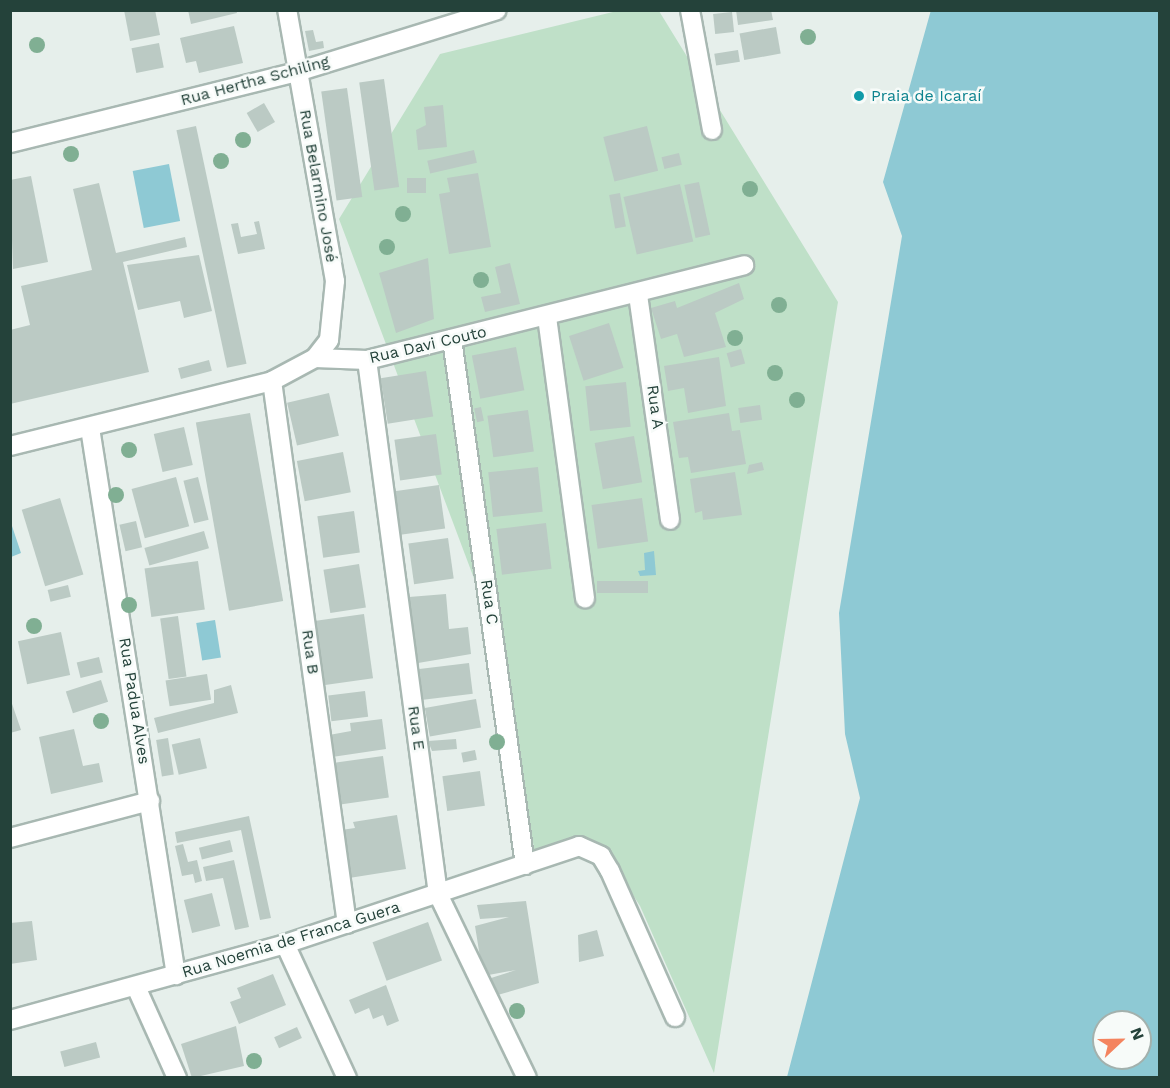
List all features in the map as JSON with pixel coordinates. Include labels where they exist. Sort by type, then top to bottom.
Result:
[{"type":"street","name":"Rua Belarmino José","points":[[287,10],[335,281],[329,340],[315,358]]},
{"type":"street","name":"Rua Hertha Schiling","points":[[10,143],[297,72],[497,10]]},
{"type":"street","points":[[690,10],[712,130]]},
{"type":"street","name":"Rua Davi Couto","points":[[315,358],[367,360],[638,295],[744,265]]},
{"type":"street","name":"Rua A","points":[[638,295],[670,520]]},
{"type":"street","points":[[548,317],[585,598]]},
{"type":"street","name":"Rua C","points":[[452,339],[525,866]]},
{"type":"street","points":[[10,446],[272,381],[315,358]]},
{"type":"street","name":"Rua E","points":[[367,360],[438,894],[527,1077]]},
{"type":"street","name":"Rua B","points":[[272,381],[347,924]]},
{"type":"street","name":"Rua Padua Alves","points":[[90,428],[176,975]]},
{"type":"street","points":[[10,838],[150,801]]},
{"type":"street","name":"Rua Noemia de Franca Guera","points":[[10,1020],[137,989],[176,975],[285,944],[569,850],[591,850],[606,864],[675,1017]]},
{"type":"street","points":[[285,944],[346,1077]]},
{"type":"street","points":[[137,989],[177,1077]]},
{"type":"green space","points":[[617,11],[659,11],[838,302],[714,1073],[640,906],[603,848],[534,849],[505,661],[339,219],[440,54]]},
{"type":"water","points":[[931,10],[1159,11],[1159,1077],[787,1077],[860,798],[845,734],[839,613],[902,236],[883,182]]},
{"type":"water","points":[[169,164],[180,221],[144,228],[133,171]]},
{"type":"water","points":[[11,523],[21,553],[10,557]]},
{"type":"water","points":[[654,551],[656,575],[640,576],[638,571],[645,570],[644,553]]},
{"type":"water","points":[[215,620],[221,658],[202,661],[196,623]]},
{"type":"building","points":[[124,10],[155,10],[160,35],[130,41]]},
{"type":"building","points":[[188,10],[236,10],[237,13],[191,24]]},
{"type":"building","points":[[736,10],[771,10],[773,20],[738,25]]},
{"type":"building","points":[[732,12],[734,32],[715,34],[713,14]]},
{"type":"building","points":[[234,26],[243,63],[199,73],[196,61],[186,63],[180,38]]},
{"type":"building","points":[[776,27],[781,54],[744,60],[740,33]]},
{"type":"building","points":[[313,30],[316,42],[323,41],[324,48],[309,51],[305,31]]},
{"type":"building","points":[[159,43],[164,68],[136,73],[132,48]]},
{"type":"building","points":[[738,50],[740,62],[716,66],[714,54]]},
{"type":"building","points":[[384,79],[399,187],[374,190],[359,82]]},
{"type":"building","points":[[347,88],[362,197],[337,201],[321,92]]},
{"type":"building","points":[[264,103],[275,122],[258,132],[247,113]]},
{"type":"building","points":[[443,105],[447,147],[418,150],[416,130],[426,125],[424,107]]},
{"type":"building","points":[[196,126],[247,364],[227,368],[176,130]]},
{"type":"building","points":[[647,126],[658,171],[614,182],[603,137]]},
{"type":"building","points":[[474,150],[477,163],[430,173],[427,161]]},
{"type":"building","points":[[679,153],[682,165],[664,169],[662,157]]},
{"type":"building","points":[[478,173],[491,247],[449,254],[439,194],[450,192],[447,178]]},
{"type":"building","points":[[31,176],[48,262],[13,269],[10,180]]},
{"type":"building","points":[[407,178],[426,178],[426,193],[407,193]]},
{"type":"building","points":[[699,182],[710,235],[696,238],[684,185]]},
{"type":"building","points":[[99,183],[116,253],[185,237],[187,247],[123,262],[149,372],[10,404],[10,330],[30,325],[21,286],[92,270],[73,189]]},
{"type":"building","points":[[680,184],[693,241],[637,255],[623,197]]},
{"type":"building","points":[[620,193],[626,226],[615,228],[609,195]]},
{"type":"building","points":[[259,221],[265,249],[238,254],[231,224],[238,223],[241,237],[257,234],[254,222]]},
{"type":"building","points":[[199,255],[212,311],[184,318],[180,301],[138,310],[127,265]]},
{"type":"building","points":[[428,258],[434,319],[396,333],[379,273]]},
{"type":"building","points":[[510,263],[520,304],[485,312],[481,297],[501,293],[495,267]]},
{"type":"building","points":[[739,283],[744,299],[715,313],[726,347],[684,357],[677,334],[661,339],[651,308],[675,301],[677,308]]},
{"type":"building","points":[[609,323],[624,368],[584,381],[569,336]]},
{"type":"building","points":[[516,347],[524,390],[480,399],[472,356]]},
{"type":"building","points":[[741,349],[745,363],[731,368],[727,353]]},
{"type":"building","points":[[719,357],[726,406],[688,413],[684,388],[668,391],[664,366]]},
{"type":"building","points":[[209,360],[212,371],[181,379],[178,368]]},
{"type":"building","points":[[426,371],[433,416],[388,424],[381,378]]},
{"type":"building","points":[[626,382],[631,427],[590,431],[585,386]]},
{"type":"building","points":[[329,393],[339,436],[297,446],[287,403]]},
{"type":"building","points":[[760,405],[762,420],[740,423],[738,408]]},
{"type":"building","points":[[481,407],[484,421],[477,422],[474,408]]},
{"type":"building","points":[[528,410],[534,452],[493,457],[487,416]]},
{"type":"building","points":[[250,413],[283,601],[229,611],[196,423]]},
{"type":"building","points":[[729,413],[732,431],[740,430],[746,464],[691,473],[688,457],[679,458],[673,422]]},
{"type":"building","points":[[184,427],[193,465],[163,472],[154,434]]},
{"type":"building","points":[[436,434],[442,475],[400,480],[394,440]]},
{"type":"building","points":[[634,436],[642,482],[603,489],[595,443]]},
{"type":"building","points":[[343,452],[351,492],[305,501],[297,461]]},
{"type":"building","points":[[762,462],[764,470],[747,474],[749,465]]},
{"type":"building","points":[[538,467],[543,512],[493,517],[488,472]]},
{"type":"building","points":[[735,472],[742,515],[703,520],[702,511],[695,513],[690,479]]},
{"type":"building","points":[[176,477],[189,526],[145,538],[132,489]]},
{"type":"building","points":[[198,477],[209,520],[194,523],[183,481]]},
{"type":"building","points":[[439,485],[445,529],[401,535],[394,491]]},
{"type":"building","points":[[60,498],[83,575],[45,586],[22,510]]},
{"type":"building","points":[[642,498],[648,542],[598,549],[591,505]]},
{"type":"building","points":[[354,511],[360,553],[323,558],[317,516]]},
{"type":"building","points":[[136,521],[142,547],[126,551],[119,525]]},
{"type":"building","points":[[546,523],[552,569],[502,575],[496,529]]},
{"type":"building","points":[[204,531],[209,548],[149,565],[144,548]]},
{"type":"building","points":[[448,538],[454,579],[414,584],[408,544]]},
{"type":"building","points":[[198,561],[205,610],[151,617],[145,569]]},
{"type":"building","points":[[359,564],[366,607],[330,613],[323,570]]},
{"type":"building","points":[[597,581],[648,581],[648,593],[597,593]]},
{"type":"building","points":[[68,585],[71,597],[51,602],[48,590]]},
{"type":"building","points":[[446,594],[449,629],[468,627],[471,654],[418,663],[409,597]]},
{"type":"building","points":[[364,614],[373,678],[322,686],[313,621]]},
{"type":"building","points":[[178,616],[186,676],[169,679],[160,619]]},
{"type":"building","points":[[61,632],[70,675],[27,684],[18,641]]},
{"type":"building","points":[[99,657],[103,673],[81,678],[77,663]]},
{"type":"building","points":[[469,663],[473,694],[423,700],[419,669]]},
{"type":"building","points":[[207,674],[211,700],[170,706],[166,681]]},
{"type":"building","points":[[101,680],[108,702],[73,713],[66,691]]},
{"type":"building","points":[[231,685],[238,713],[158,733],[154,718],[214,703],[214,690]]},
{"type":"building","points":[[365,691],[368,717],[331,721],[328,696]]},
{"type":"building","points":[[10,698],[21,730],[10,733]]},
{"type":"building","points":[[476,699],[481,728],[430,737],[425,708]]},
{"type":"building","points":[[382,719],[386,749],[332,757],[329,735],[351,731],[350,723]]},
{"type":"building","points":[[74,729],[83,766],[99,763],[103,782],[51,794],[39,737]]},
{"type":"building","points":[[168,738],[174,775],[162,776],[156,740]]},
{"type":"building","points":[[200,738],[207,768],[179,775],[172,745]]},
{"type":"building","points":[[456,739],[457,749],[432,751],[428,741]]},
{"type":"building","points":[[475,750],[477,760],[463,762],[461,753]]},
{"type":"building","points":[[383,756],[389,798],[340,804],[334,763]]},
{"type":"building","points":[[480,771],[485,806],[447,811],[442,776]]},
{"type":"building","points":[[397,815],[406,869],[349,878],[341,830],[355,828],[353,822]]},
{"type":"building","points":[[249,816],[271,918],[260,920],[241,830],[177,843],[175,832]]},
{"type":"building","points":[[230,840],[233,852],[202,859],[199,848]]},
{"type":"building","points":[[183,844],[188,862],[197,860],[202,881],[195,883],[193,874],[182,876],[175,846]]},
{"type":"building","points":[[234,860],[249,927],[235,930],[223,878],[206,881],[203,867]]},
{"type":"building","points":[[212,893],[220,926],[192,933],[184,900]]},
{"type":"building","points":[[526,901],[539,983],[494,996],[488,979],[516,970],[483,976],[475,926],[509,917],[480,919],[477,905]]},
{"type":"building","points":[[32,921],[37,960],[10,964],[10,923]]},
{"type":"building","points":[[428,922],[442,961],[387,981],[373,942]]},
{"type":"building","points":[[597,930],[604,956],[579,962],[578,935]]},
{"type":"building","points":[[273,974],[286,1005],[239,1024],[230,1002],[241,998],[237,988]]},
{"type":"building","points":[[386,985],[399,1021],[387,1026],[383,1015],[373,1019],[369,1008],[355,1014],[349,1000]]},
{"type":"building","points":[[236,1026],[244,1066],[192,1078],[181,1044]]},
{"type":"building","points":[[297,1027],[302,1038],[279,1048],[274,1037]]},
{"type":"building","points":[[96,1042],[100,1057],[64,1067],[60,1052]]},
{"type":"place","name":"Praia de Icaraí","points":[[859,96]]}]
